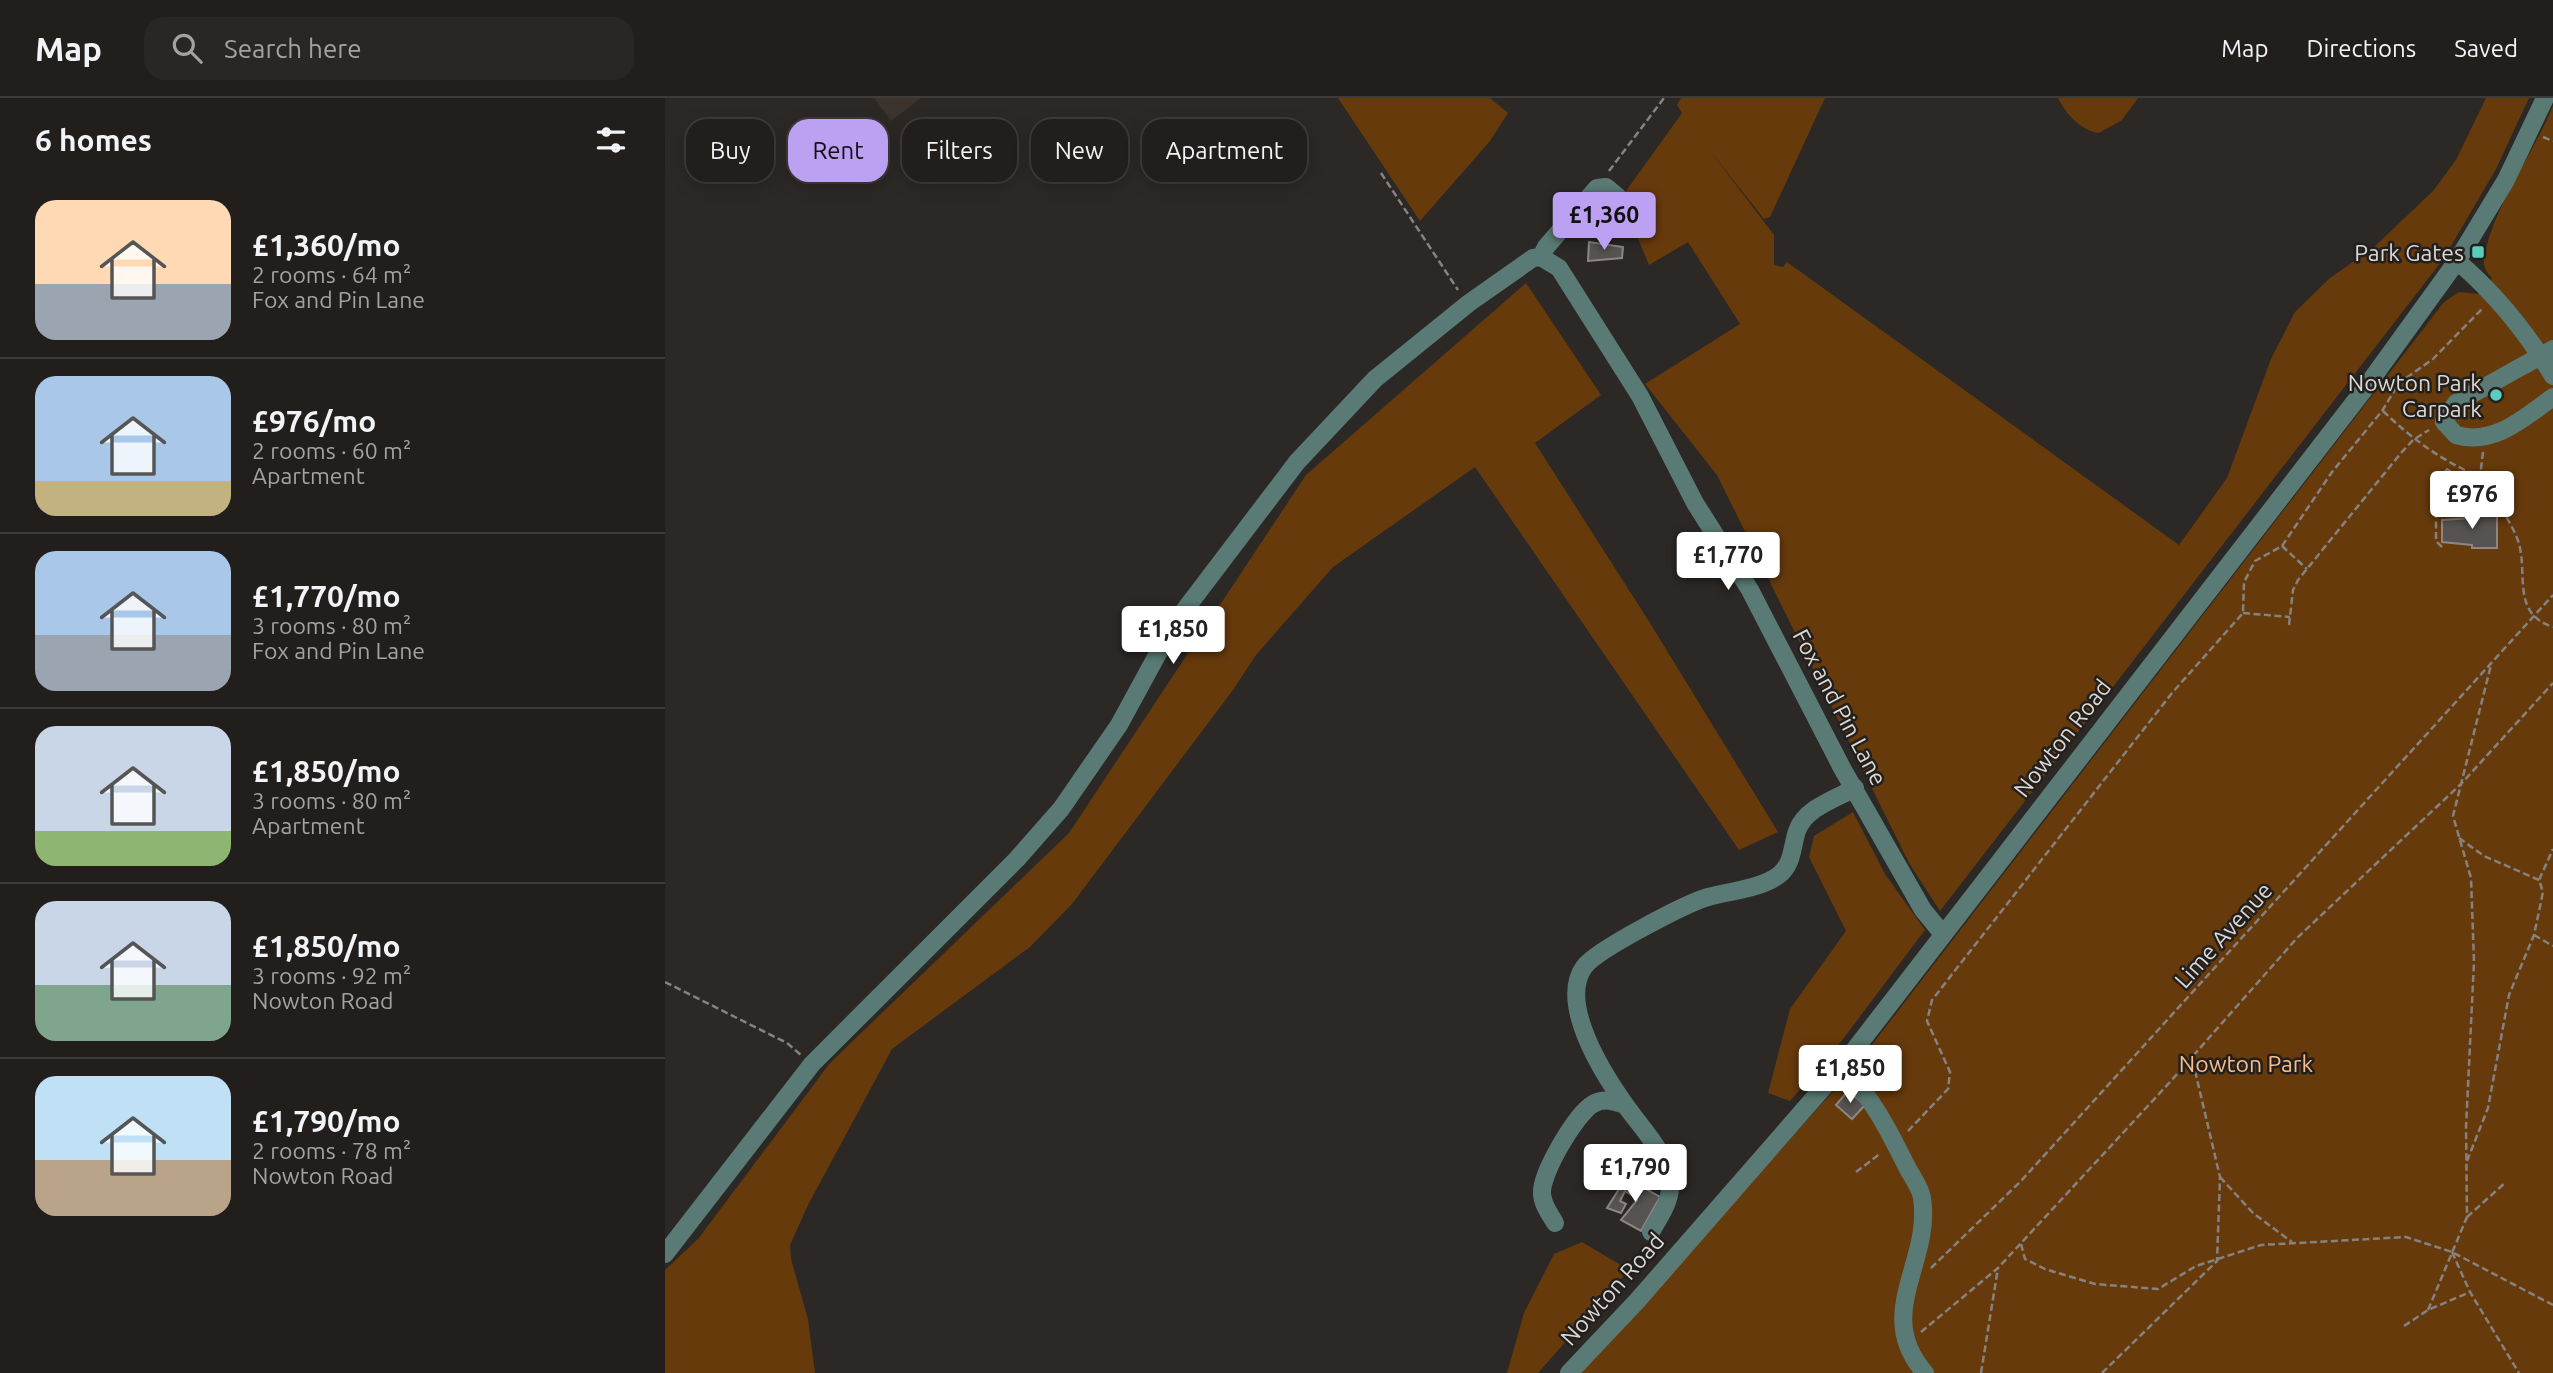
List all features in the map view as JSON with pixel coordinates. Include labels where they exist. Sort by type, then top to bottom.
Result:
[{"type":"street","name":"Nowton Road","points":[[1569,1373],[1637,1301],[1842,1066],[1941,933],[2363,391],[2457,261],[2506,180],[2545,98]]},
{"type":"street","points":[[665,1254],[812,1064],[1017,859],[1061,809],[1119,725],[1174,624],[1297,462],[1375,379],[1473,300],[1533,258],[1541,257],[1546,247],[1597,188],[1606,187],[1618,197]]},
{"type":"street","name":"Fox and Pin Lane","points":[[1541,257],[1550,261],[1563,274],[1640,396],[1695,503],[1750,590],[1923,910],[1941,933]]},
{"type":"street","points":[[2457,261],[2547,353],[2553,376]]},
{"type":"street","points":[[2547,353],[2456,403],[2444,422],[2456,435],[2486,439],[2516,424],[2553,397]]},
{"type":"street","points":[[1651,1232],[1671,1187],[1667,1166],[1610,1080],[1577,1013],[1577,983],[1585,967],[1617,944],[1705,898],[1762,883],[1779,875],[1791,856],[1803,820],[1815,809],[1855,788]]},
{"type":"street","points":[[1842,1066],[1863,1088],[1923,1197],[1919,1243],[1901,1321],[1904,1343],[1925,1373]]},
{"type":"street","points":[[1555,1223],[1542,1192],[1546,1174],[1581,1115],[1609,1088],[1610,1080]]},
{"type":"street","points":[[1597,1102],[1615,1101],[1625,1105]]},
{"type":"path","points":[[1597,188],[1664,98]]},
{"type":"path","points":[[1381,173],[1462,295],[1473,300]]},
{"type":"path","points":[[1856,1172],[1928,1114],[1948,1089],[1949,1072],[1927,1021],[1932,1000],[2172,693],[2243,613],[2244,582],[2255,561],[2276,552],[2282,546],[2332,472],[2382,411],[2399,383],[2433,359],[2454,339],[2470,318],[2496,298]]},
{"type":"path","points":[[2382,411],[2413,440],[2453,466],[2480,477],[2517,539],[2525,603],[2534,616],[2553,627]]},
{"type":"path","points":[[2289,625],[2293,590],[2307,569],[2413,440],[2444,422]]},
{"type":"path","points":[[2474,508],[2486,439]]},
{"type":"path","points":[[2442,547],[2435,541],[2436,516],[2467,516],[2467,508],[2502,510]]},
{"type":"path","points":[[2282,546],[2307,569]]},
{"type":"path","name":"Lime Avenue","points":[[1908,1290],[2021,1181],[2553,594]]},
{"type":"path","points":[[2243,613],[2290,617]]},
{"type":"path","points":[[2428,1310],[2467,1217],[2466,1165],[2474,962],[2471,878],[2453,816],[2492,661]]},
{"type":"path","points":[[1904,1343],[1940,1318],[1998,1268],[2192,1058],[2297,938],[2461,784],[2553,683]]},
{"type":"path","points":[[2459,838],[2484,856],[2539,880]]},
{"type":"path","points":[[2466,1165],[2488,1108],[2508,995],[2534,935],[2543,892],[2539,880],[2553,849]]},
{"type":"path","points":[[2534,935],[2553,946]]},
{"type":"path","points":[[665,982],[787,1043],[812,1064]]},
{"type":"path","points":[[2102,1373],[2217,1261],[2220,1177],[2192,1058]]},
{"type":"path","points":[[2220,1177],[2253,1213],[2294,1243]]},
{"type":"path","points":[[2467,1217],[2506,1182]]},
{"type":"path","points":[[2021,1244],[2025,1259],[2045,1269],[2095,1284],[2158,1289],[2196,1266],[2261,1245],[2406,1237],[2452,1252],[2553,1305]]},
{"type":"path","points":[[2452,1252],[2470,1292],[2519,1373]]},
{"type":"path","points":[[1980,1373],[1998,1268]]},
{"type":"path","points":[[2404,1326],[2428,1310],[2470,1292]]},
{"type":"shaded area","points":[[874,98],[921,98],[891,121]]},
{"type":"green space","points":[[1338,98],[1490,98],[1508,113],[1490,141],[1420,221]]},
{"type":"green space","points":[[1681,98],[1825,98],[1770,217],[1764,219],[1708,148],[1774,235],[1774,265],[1783,267],[1787,262],[2179,545],[2227,478],[2271,359],[2295,312],[2330,278],[2373,248],[2433,191],[2456,160],[2486,98],[2529,98],[2496,169],[2444,258],[1940,911],[1909,863],[1717,475],[1645,384],[1740,324],[1688,242],[1649,265],[1621,198],[1682,113],[1677,105]]},
{"type":"green space","points":[[2058,98],[2138,98],[2122,120],[2099,133],[2086,129],[2074,120]]},
{"type":"green space","name":"Nowton Park","points":[[2553,106],[2553,1373],[1580,1373],[1854,1068],[2444,302],[2459,292],[2479,294],[2492,278],[2484,262],[2495,220]]},
{"type":"green space","points":[[1526,283],[1601,395],[1535,443],[1650,623],[1778,832],[1739,850],[1475,467],[1333,567],[1256,655],[1233,690],[1072,904],[1030,947],[892,1049],[808,1205],[790,1245],[791,1259],[808,1319],[815,1373],[665,1373],[665,1270],[698,1239],[830,1063],[1069,833],[1306,475]]},
{"type":"green space","points":[[1853,812],[1885,874],[1925,930],[1834,1051],[1790,1101],[1768,1093],[1790,1009],[1846,931],[1809,857],[1814,836]]},
{"type":"green space","points":[[1582,1242],[1629,1270],[1538,1373],[1507,1373],[1524,1313],[1554,1254]]},
{"type":"building","points":[[1589,242],[1623,247],[1622,258],[1588,261]]},
{"type":"building","points":[[2447,469],[2453,473],[2447,480],[2442,476]]},
{"type":"building","points":[[2471,513],[2497,513],[2497,548],[2472,548],[2472,545],[2442,542],[2442,520],[2471,518]]},
{"type":"building","points":[[1848,1091],[1865,1105],[1852,1119],[1836,1105]]},
{"type":"building","points":[[1626,1178],[1660,1197],[1641,1231],[1621,1220],[1637,1200],[1633,1196],[1625,1191],[1620,1201],[1626,1204],[1621,1213],[1607,1208]]},
{"type":"place","name":"Park Gates","points":[[2478,252]]},
{"type":"place","name":"Nowton Park Carpark","points":[[2496,395]]}]
